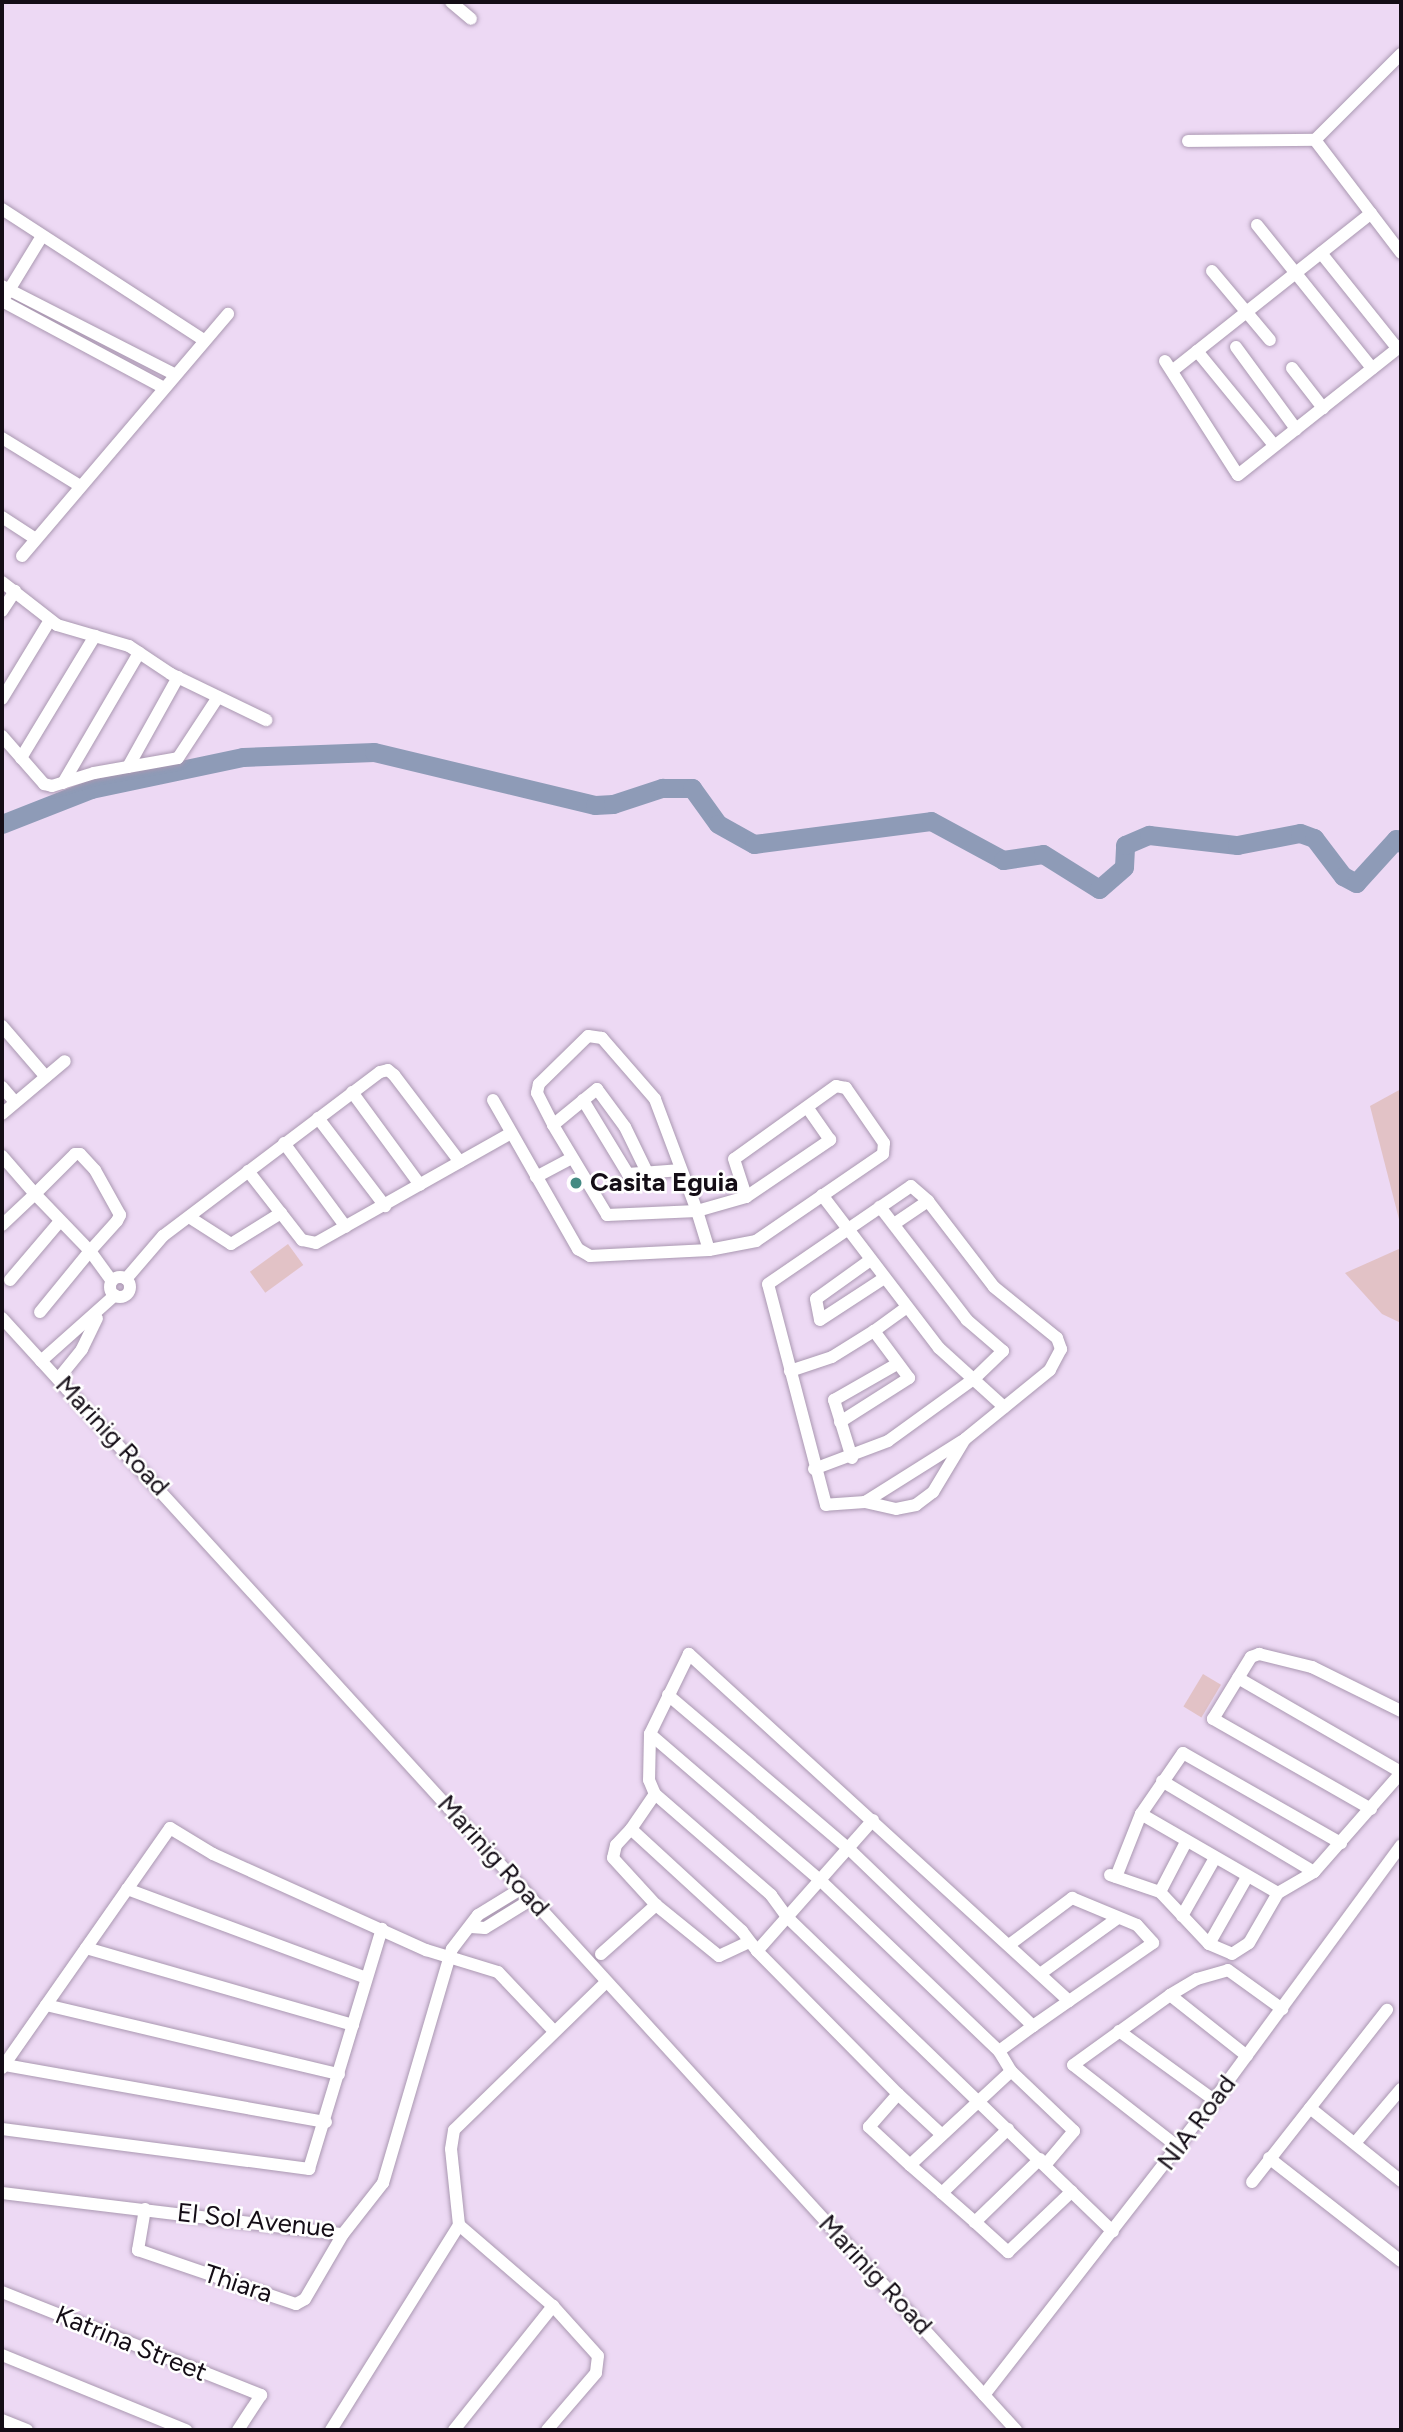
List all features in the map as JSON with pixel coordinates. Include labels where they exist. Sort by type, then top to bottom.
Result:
[{"type":"street","points":[[451,2],[471,19]]},
{"type":"street","points":[[1188,141],[1315,140],[1401,54]]},
{"type":"street","points":[[1315,140],[1401,253]]},
{"type":"street","points":[[2,209],[204,340]]},
{"type":"street","points":[[1321,253],[1400,347],[1238,475],[1168,366],[1197,351],[1371,213]]},
{"type":"street","points":[[1257,225],[1372,368]]},
{"type":"street","points":[[3,296],[42,236]]},
{"type":"street","points":[[1212,271],[1270,340]]},
{"type":"street","points":[[3,296],[176,374]]},
{"type":"street","points":[[3,296],[164,388]]},
{"type":"street","points":[[22,556],[34,538],[228,314]]},
{"type":"street","points":[[1236,347],[1296,429]]},
{"type":"street","points":[[1197,351],[1274,445]]},
{"type":"street","points":[[1292,368],[1323,408]]},
{"type":"street","points":[[2,438],[80,486]]},
{"type":"street","points":[[2,517],[34,538]]},
{"type":"street","points":[[2,582],[50,620],[139,653],[178,677],[266,720]]},
{"type":"street","points":[[2,611],[15,591]]},
{"type":"street","points":[[2,699],[50,620]]},
{"type":"street","points":[[21,758],[95,636]]},
{"type":"street","points":[[63,783],[139,653]]},
{"type":"street","points":[[128,767],[178,677]]},
{"type":"street","points":[[2,736],[44,784],[63,783],[178,758],[218,697]]},
{"type":"street","points":[[2,1026],[46,1077]]},
{"type":"street","points":[[709,1250],[697,1211],[654,1099],[595,1034],[537,1088],[571,1158],[607,1215],[697,1211],[746,1197],[830,1140],[807,1107]]},
{"type":"street","points":[[2,1114],[65,1061]]},
{"type":"street","points":[[112,1281],[126,1279],[163,1236],[352,1092],[388,1070],[460,1162]]},
{"type":"street","points":[[493,1100],[583,1255],[709,1250],[756,1241],[886,1149],[842,1085],[734,1159],[746,1197]]},
{"type":"street","points":[[2,1087],[15,1102]]},
{"type":"street","points":[[553,1125],[593,1090],[601,1093],[625,1127],[646,1170]]},
{"type":"street","points":[[352,1092],[420,1185]]},
{"type":"street","points":[[583,1100],[628,1174],[646,1170],[681,1170]]},
{"type":"street","points":[[318,1118],[385,1206]]},
{"type":"street","points":[[248,1171],[308,1244],[385,1206],[511,1133]]},
{"type":"street","points":[[284,1143],[346,1227]]},
{"type":"street","points":[[2,1225],[75,1154],[87,1160],[120,1215],[40,1312]]},
{"type":"street","points":[[3,1157],[90,1251],[112,1281],[115,1296]]},
{"type":"street","points":[[536,1177],[571,1158]]},
{"type":"street","points":[[865,1502],[965,1439],[1050,1370],[1061,1344],[994,1287],[928,1201],[911,1186],[768,1284],[814,1469],[826,1505],[865,1502],[896,1509],[916,1505],[933,1492],[965,1439]]},
{"type":"street","points":[[822,1195],[869,1261],[939,1348],[1004,1407]]},
{"type":"street","points":[[894,1224],[928,1201]]},
{"type":"street","points":[[814,1469],[852,1458],[888,1441],[975,1378],[1003,1351],[967,1320],[880,1207]]},
{"type":"street","points":[[189,1217],[231,1244],[281,1213]]},
{"type":"street","points":[[10,1280],[61,1221]]},
{"type":"street","points":[[869,1261],[816,1299],[821,1323],[883,1279]]},
{"type":"street","points":[[41,1361],[99,1314],[115,1296],[127,1294],[126,1279]]},
{"type":"street","points":[[790,1371],[832,1357],[906,1308]]},
{"type":"street","points":[[58,1379],[82,1349],[99,1314]]},
{"type":"street","name":"Marinig Road","points":[[2,1318],[1016,2430]]},
{"type":"street","points":[[840,1422],[906,1381],[907,1373],[897,1364],[874,1331]]},
{"type":"street","points":[[852,1458],[834,1401],[897,1364]]},
{"type":"street","points":[[1069,2001],[689,1654],[650,1734],[649,1780],[655,1794],[771,1895],[787,1917],[1114,2232]]},
{"type":"street","points":[[1371,1809],[1213,1719],[1251,1657],[1259,1654],[1312,1667],[1401,1711]]},
{"type":"street","points":[[1238,1678],[1401,1773],[1371,1809],[1314,1872],[1278,1893],[1249,1943],[1232,1954],[1209,1944],[1160,1892],[1113,1876],[1141,1814],[1183,1753],[1340,1843]]},
{"type":"street","points":[[668,1695],[848,1848],[1033,2026]]},
{"type":"street","points":[[650,1734],[820,1880],[999,2051],[1011,2071],[1074,2131],[975,2222]]},
{"type":"street","points":[[1162,1781],[1314,1872]]},
{"type":"street","points":[[655,1794],[632,1829],[616,1845],[613,1858],[656,1905],[719,1956],[753,1947],[787,1917],[873,1820]]},
{"type":"street","points":[[1141,1814],[1278,1893]]},
{"type":"street","points":[[326,2122],[3,2067],[170,1828],[213,1854],[382,1929],[449,1958],[498,1972],[554,2031]]},
{"type":"street","points":[[632,1829],[940,2133]]},
{"type":"street","points":[[1160,1892],[1186,1842]]},
{"type":"street","name":"NIA Road","points":[[984,2395],[1114,2232],[1401,1846]]},
{"type":"street","points":[[1182,1916],[1214,1858]]},
{"type":"street","points":[[1209,1944],[1247,1877]]},
{"type":"street","name":"El Sol Avenue","points":[[2,2193],[343,2234],[383,2183],[449,1958],[478,1915],[522,1888]]},
{"type":"street","points":[[127,1889],[366,1978]]},
{"type":"street","points":[[999,2051],[1153,1943],[1137,1926],[1072,1898],[1009,1945]]},
{"type":"street","points":[[471,1927],[485,1928],[532,1899]]},
{"type":"street","points":[[601,1954],[656,1905]]},
{"type":"street","points":[[1040,1974],[1118,1917]]},
{"type":"street","points":[[2,2129],[309,2169],[326,2122],[382,1929]]},
{"type":"street","points":[[86,1948],[353,2025]]},
{"type":"street","points":[[1178,2147],[1073,2065],[1170,1995],[1197,1979],[1228,1970],[1282,2009]]},
{"type":"street","points":[[331,2430],[459,2225],[451,2149],[454,2130],[606,1982]]},
{"type":"street","points":[[1170,1995],[1247,2056]]},
{"type":"street","points":[[46,2005],[339,2074]]},
{"type":"street","points":[[1252,2182],[1387,2010]]},
{"type":"street","points":[[1119,2031],[1214,2100]]},
{"type":"street","points":[[910,2165],[977,2098],[1011,2071]]},
{"type":"street","points":[[1354,2143],[1401,2089]]},
{"type":"street","points":[[898,2094],[869,2127],[1009,2252],[1072,2191]]},
{"type":"street","points":[[1310,2108],[1401,2181]]},
{"type":"street","points":[[942,2193],[1008,2129]]},
{"type":"street","points":[[1269,2158],[1401,2261]]},
{"type":"street","name":"Thiara","points":[[145,2209],[138,2250],[296,2304],[305,2299],[343,2234]]},
{"type":"street","points":[[459,2225],[552,2306],[595,2350],[600,2362],[596,2373],[547,2430]]},
{"type":"street","points":[[2,2292],[261,2395],[238,2430]]},
{"type":"street","points":[[454,2430],[552,2306]]},
{"type":"street","points":[[2,2355],[186,2430]]},
{"type":"street","points":[[2,2420],[27,2430]]},
{"type":"shaded area","points":[[1401,1089],[1401,1227],[1370,1106]]},
{"type":"shaded area","points":[[288,1244],[303,1265],[265,1293],[250,1272]]},
{"type":"shaded area","points":[[1401,1248],[1401,1323],[1382,1314],[1345,1273]]},
{"type":"shaded area","points":[[1203,1674],[1221,1685],[1201,1717],[1183,1707]]},
{"type":"waterway","points":[[2,824],[91,789],[243,757],[374,752],[595,805],[613,804],[662,788],[692,788],[718,824],[754,844],[931,821],[1003,860],[1043,854],[1099,889],[1124,867],[1125,845],[1149,835],[1237,845],[1300,833],[1314,838],[1343,876],[1356,883],[1396,839],[1401,843]]},
{"type":"place","name":"Casita Eguia","points":[[576,1183]]}]
